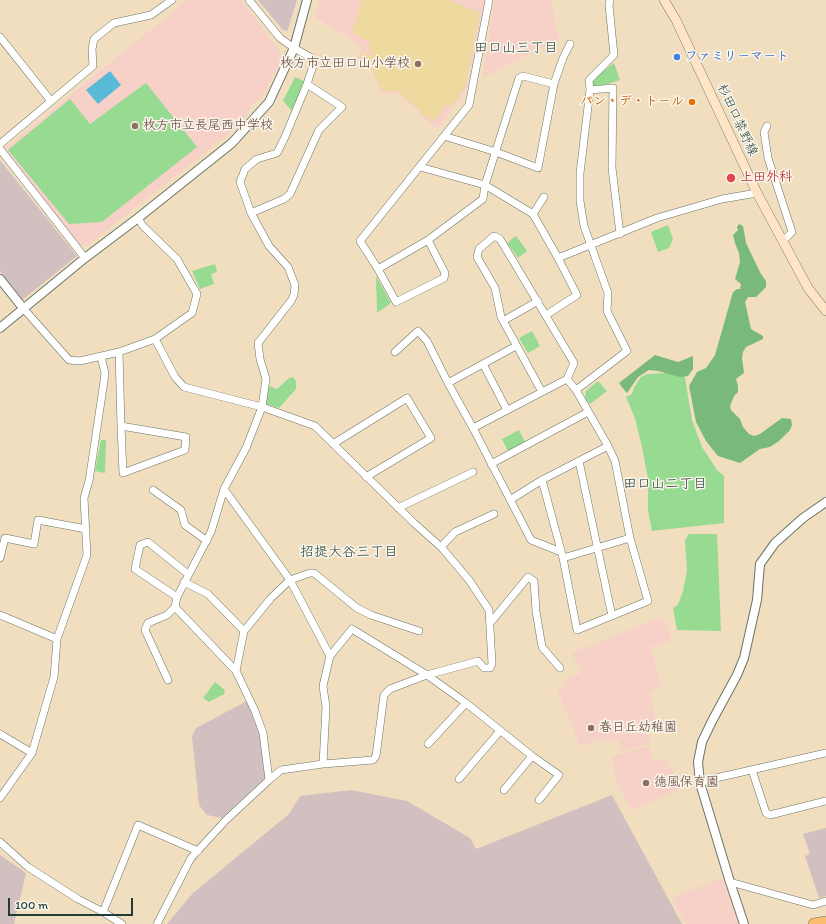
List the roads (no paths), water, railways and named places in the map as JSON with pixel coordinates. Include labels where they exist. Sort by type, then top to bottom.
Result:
[{"type":"highway","points":[[814,924],[826,922]]},
{"type":"main road","name":"杉田口禁野線","points":[[664,0],[676,20],[757,194],[784,240],[808,288],[826,311]]},
{"type":"street","points":[[0,144],[93,66],[92,49],[94,39],[114,23],[151,15],[164,2],[172,0]]},
{"type":"street","points":[[168,680],[145,630],[148,623],[167,615],[175,607],[177,597],[184,582],[211,532],[224,489],[246,448],[262,406],[266,379],[260,359],[258,343],[294,295],[295,285],[288,267],[269,246],[251,213],[240,182],[245,169],[257,159],[277,153],[307,84],[314,63],[310,57],[280,38],[249,0]]},
{"type":"street","points":[[0,328],[85,258],[232,143],[269,102],[294,48],[307,0]]},
{"type":"street","points":[[428,240],[446,273],[444,278],[396,302],[378,269],[360,242],[469,105],[489,0]]},
{"type":"street","points":[[576,390],[627,351],[607,311],[608,293],[584,226],[580,200],[580,173],[590,90],[589,80],[614,55],[609,4],[610,0]]},
{"type":"street","points":[[0,37],[52,100]]},
{"type":"street","points":[[444,136],[496,152],[538,168],[554,84],[563,58],[570,44]]},
{"type":"street","points":[[378,269],[428,240],[483,199],[485,185],[519,78],[523,76],[554,84]]},
{"type":"street","points":[[251,213],[284,199],[290,194],[319,130],[342,107],[307,84]]},
{"type":"street","points":[[590,90],[613,88],[612,168],[620,234]]},
{"type":"street","points":[[767,126],[764,132],[768,158],[792,232],[784,240]]},
{"type":"street","points":[[0,150],[85,258]]},
{"type":"street","points":[[420,167],[485,185],[533,214],[577,295],[546,315]]},
{"type":"street","points":[[558,258],[657,218],[722,199],[757,194]]},
{"type":"street","points":[[533,214],[544,197]]},
{"type":"street","points":[[0,279],[23,308],[69,360],[80,361],[102,357],[155,339],[192,313],[197,294],[177,259],[143,226],[138,218]]},
{"type":"street","points":[[473,428],[567,379],[574,363],[500,239],[494,236],[479,249],[477,256],[494,288],[501,317],[542,392]]},
{"type":"street","points":[[503,321],[538,301]]},
{"type":"street","points":[[395,352],[418,331],[427,341],[530,540],[562,555],[597,548],[630,538]]},
{"type":"street","points":[[155,339],[175,377],[184,387],[262,406],[315,426],[398,508],[441,547],[469,580],[489,610],[491,622],[490,635],[492,664],[490,668],[484,668],[478,662],[427,675],[390,689],[384,695],[376,756],[373,760],[323,764],[282,770],[269,780],[226,820],[191,858],[157,924]]},
{"type":"street","points":[[448,383],[516,346]]},
{"type":"street","points":[[119,352],[121,426],[123,473],[185,450],[186,438],[121,426]]},
{"type":"street","points":[[0,798],[32,754],[54,677],[57,639],[88,555],[84,498],[89,481],[105,373],[102,357]]},
{"type":"street","points":[[483,364],[507,410]]},
{"type":"street","points":[[542,480],[562,555],[578,630],[648,601],[630,538],[615,461],[576,390],[567,379]]},
{"type":"street","points":[[333,444],[407,398],[430,438],[366,477]]},
{"type":"street","points":[[491,464],[588,412]]},
{"type":"street","points":[[510,500],[542,480],[608,446]]},
{"type":"street","points":[[579,461],[612,616]]},
{"type":"street","points":[[398,508],[473,472]]},
{"type":"street","points":[[224,489],[290,580],[330,656]]},
{"type":"street","points":[[153,490],[181,510],[185,525],[206,541]]},
{"type":"street","points":[[744,924],[700,783],[698,762],[702,742],[737,675],[744,658],[757,600],[760,564],[774,543],[803,518],[826,502]]},
{"type":"street","points":[[441,547],[455,532],[494,514]]},
{"type":"street","points":[[0,558],[5,538],[34,544],[38,520],[86,529]]},
{"type":"street","points":[[177,597],[135,569],[140,545],[148,542],[188,574]]},
{"type":"street","points":[[236,672],[244,631],[271,598],[290,580],[310,573],[314,574],[357,608],[371,615],[419,631]]},
{"type":"street","points":[[491,622],[528,577],[534,581],[536,611],[542,646],[560,668]]},
{"type":"street","points":[[184,582],[208,594],[244,631]]},
{"type":"street","points":[[175,607],[236,672],[255,711],[263,732],[269,780]]},
{"type":"street","points":[[0,615],[57,639]]},
{"type":"street","points":[[323,764],[326,707],[324,686],[330,656],[352,629],[427,675],[466,703],[532,756],[559,775],[539,800]]},
{"type":"street","points":[[428,744],[466,703]]},
{"type":"street","points":[[459,778],[500,731]]},
{"type":"street","points":[[0,734],[32,754]]},
{"type":"street","points":[[700,783],[826,753]]},
{"type":"street","points":[[504,790],[532,756]]},
{"type":"street","points":[[752,770],[766,813],[770,815],[826,801]]},
{"type":"street","points":[[103,912],[138,825],[198,851]]},
{"type":"street","points":[[0,842],[28,867],[78,899],[122,924]]},
{"type":"street","points":[[730,882],[813,904],[826,901]]},
{"type":"water","points":[[110,71],[121,85],[98,104],[86,90]]},
{"type":"place","name":"ファミリーマート","points":[[677,57]]},
{"type":"place","name":"枚方市立田口山小学校","points":[[418,64]]},
{"type":"place","name":"パン・デ・トール","points":[[692,102]]},
{"type":"place","name":"枚方市立長尾西中学校","points":[[135,126]]},
{"type":"place","name":"上田外科","points":[[731,178]]},
{"type":"place","name":"春日丘幼稚園","points":[[591,728]]},
{"type":"place","name":"徳風保育園","points":[[646,783]]},
{"type":"district","name":"田口山三丁目","points":[[516,48]]},
{"type":"district","name":"田口山二丁目","points":[[665,484]]},
{"type":"district","name":"招提大谷三丁目","points":[[349,552]]}]
